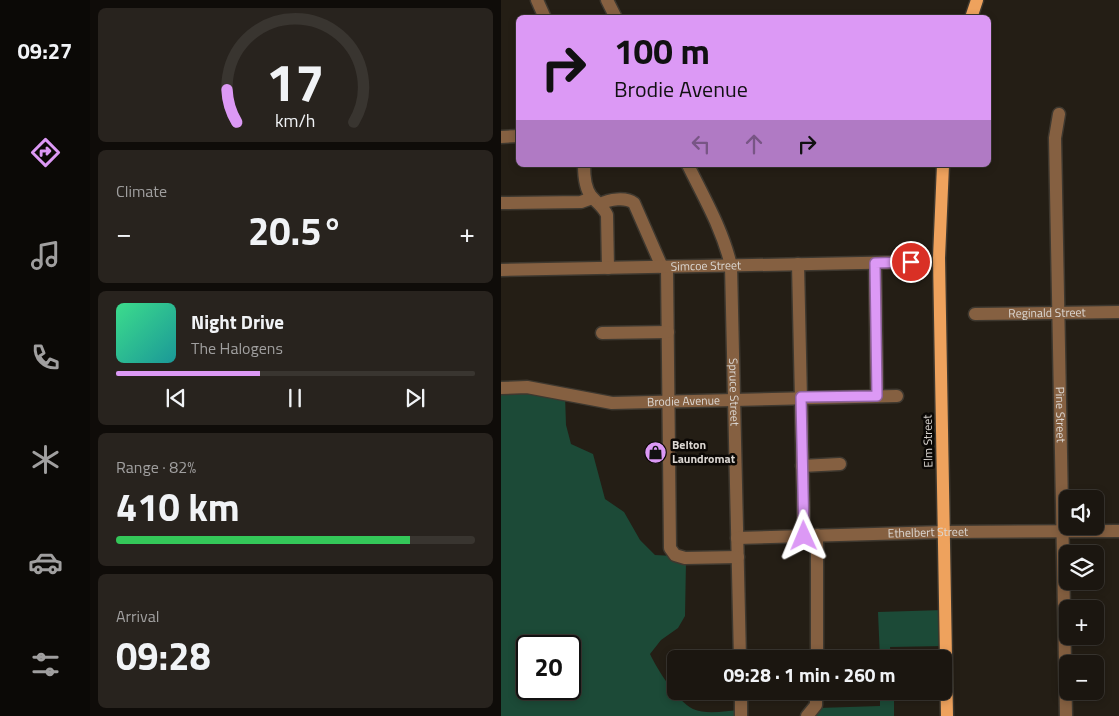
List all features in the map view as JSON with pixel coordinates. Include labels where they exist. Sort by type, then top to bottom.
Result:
[{"type":"main road","points":[[972,15],[977,0]]},
{"type":"main road","name":"Elm Street","points":[[943,167],[939,258],[947,716]]},
{"type":"street","points":[[537,0],[544,15]]},
{"type":"street","points":[[607,0],[614,15]]},
{"type":"street","name":"Pine Street","points":[[1059,114],[1055,138],[1060,490]]},
{"type":"street","points":[[501,137],[516,136]]},
{"type":"street","points":[[584,167],[584,178],[607,215],[608,268]]},
{"type":"street","name":"Spruce Street","points":[[689,167],[727,247],[731,266],[740,650]]},
{"type":"street","points":[[501,203],[627,200],[634,203],[665,267],[668,332],[670,548],[675,555],[685,558],[738,557]]},
{"type":"street","name":"Simcoe Street","points":[[501,270],[911,262]]},
{"type":"street","points":[[875,263],[877,396]]},
{"type":"street","points":[[798,264],[804,536]]},
{"type":"street","name":"Reginald Street","points":[[975,314],[1119,312]]},
{"type":"street","points":[[602,333],[668,332]]},
{"type":"street","name":"Brodie Avenue","points":[[501,388],[527,387],[612,403],[897,396]]},
{"type":"street","points":[[802,466],[840,464]]},
{"type":"street","name":"Ethelbert Street","points":[[1104,531],[1119,531]]},
{"type":"street","name":"Ethelbert Street","points":[[737,538],[943,532],[1059,532]]},
{"type":"street","points":[[817,535],[817,650]]},
{"type":"street","name":"Pine Street","points":[[1061,535],[1065,716]]},
{"type":"street","points":[[741,700],[741,716]]},
{"type":"street","points":[[807,716],[816,705],[816,700]]},
{"type":"green space","points":[[501,389],[565,395],[566,425],[571,444],[593,454],[605,499],[624,512],[640,540],[655,555],[673,556],[686,561],[685,616],[678,628],[661,640],[650,654],[667,683],[667,700],[682,700],[698,711],[722,712],[740,710],[740,716],[501,716]]},
{"type":"green space","points":[[944,610],[945,646],[890,647],[890,650],[880,650],[878,612]]},
{"type":"green space","points":[[880,700],[894,700],[894,716],[809,716],[818,708],[880,706]]},
{"type":"place","name":"Belton Laundromat","points":[[656,452]]},
{"type":"route","points":[[804,536],[801,397],[877,396],[875,263],[911,262]]}]
